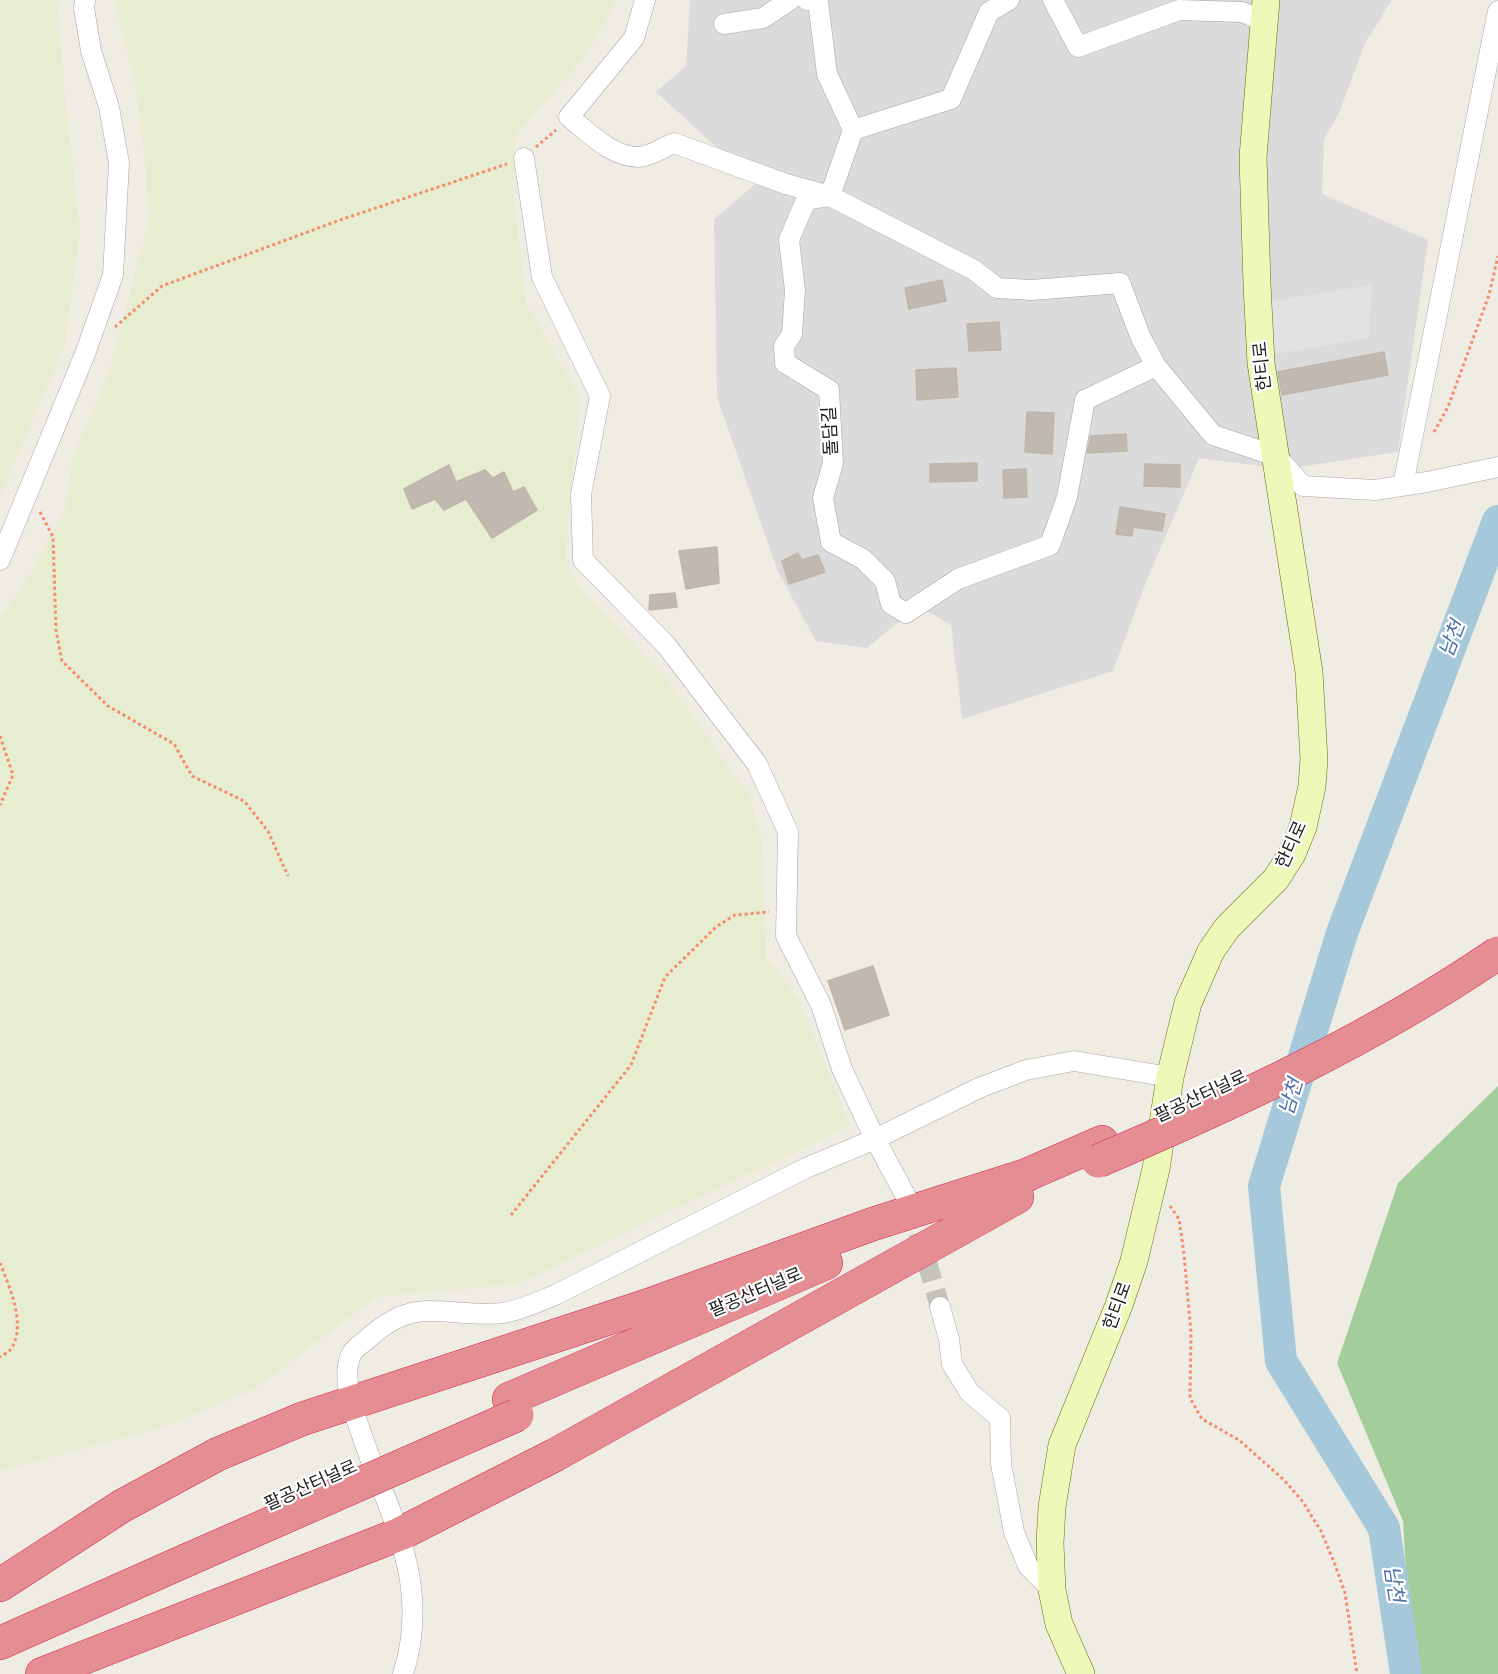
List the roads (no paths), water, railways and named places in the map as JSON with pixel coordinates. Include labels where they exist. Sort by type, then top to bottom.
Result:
[{"type":"highway","name":"팔공산터널로","points":[[0,1624],[183,1552],[1100,1151],[1328,1036],[1412,989],[1498,933]]},
{"type":"highway","name":"팔공산터널로","points":[[1100,1151],[1195,1118],[1309,1063],[1406,1011],[1498,953]]},
{"type":"highway","points":[[0,1585],[122,1506],[218,1454],[302,1419],[646,1306],[873,1224],[1022,1186]]},
{"type":"highway","points":[[42,1674],[400,1534],[555,1455],[1022,1186]]},
{"type":"highway","name":"팔공산터널로","points":[[0,1643],[183,1552]]},
{"type":"street","points":[[0,560],[85,354],[113,275],[118,164],[109,107],[92,51],[84,8],[86,0]]},
{"type":"street","points":[[645,0],[634,38],[569,117],[599,141],[621,154],[640,157],[674,143],[786,184],[831,196],[974,270],[997,288],[1032,290],[1120,283],[1141,338],[1156,366],[1213,435],[1276,456],[1303,486],[1375,490],[1427,483],[1498,467]]},
{"type":"street","points":[[724,24],[763,18],[790,0]]},
{"type":"street","points":[[807,0],[819,1],[827,74],[853,130],[831,196]]},
{"type":"street","points":[[853,130],[951,99],[989,12],[1009,0]]},
{"type":"street","points":[[1053,0],[1078,47],[1179,10],[1265,11]]},
{"type":"street","name":"한티로","points":[[1081,1674],[1059,1624],[1052,1590],[1050,1544],[1052,1508],[1062,1445],[1119,1305],[1136,1252],[1150,1195],[1170,1077],[1188,1003],[1211,951],[1227,928],[1276,879],[1285,866],[1303,827],[1312,786],[1314,759],[1309,672],[1262,363],[1254,226],[1253,157],[1265,11]]},
{"type":"street","points":[[1403,485],[1498,11]]},
{"type":"street","points":[[524,158],[542,277],[600,396],[581,494],[583,560],[666,645],[757,764],[788,832],[786,936],[821,1005],[842,1069],[910,1204]]},
{"type":"street","name":"돌담길","points":[[831,196],[806,200],[789,240],[795,290],[792,334],[784,346],[785,363],[829,390],[833,463],[823,498],[831,542],[863,559],[885,580],[891,604],[906,613],[958,579],[1050,545],[1067,497],[1085,400],[1156,366]]},
{"type":"street","points":[[403,1674],[411,1650],[414,1606],[410,1569],[400,1534],[351,1403],[348,1374],[351,1353],[376,1330],[392,1319],[412,1312],[476,1314],[502,1313],[523,1308],[555,1295],[806,1168],[876,1139],[979,1088],[1026,1070],[1074,1061],[1170,1077]]},
{"type":"street","points":[[940,1307],[949,1339],[952,1364],[970,1394],[1000,1418],[1001,1464],[1014,1532],[1028,1566],[1052,1590]]},
{"type":"waterway","name":"남천","points":[[1406,1674],[1384,1528],[1281,1361],[1264,1186],[1342,933],[1498,521]]},
{"type":"tunnel","points":[[910,1204],[940,1307]]}]
